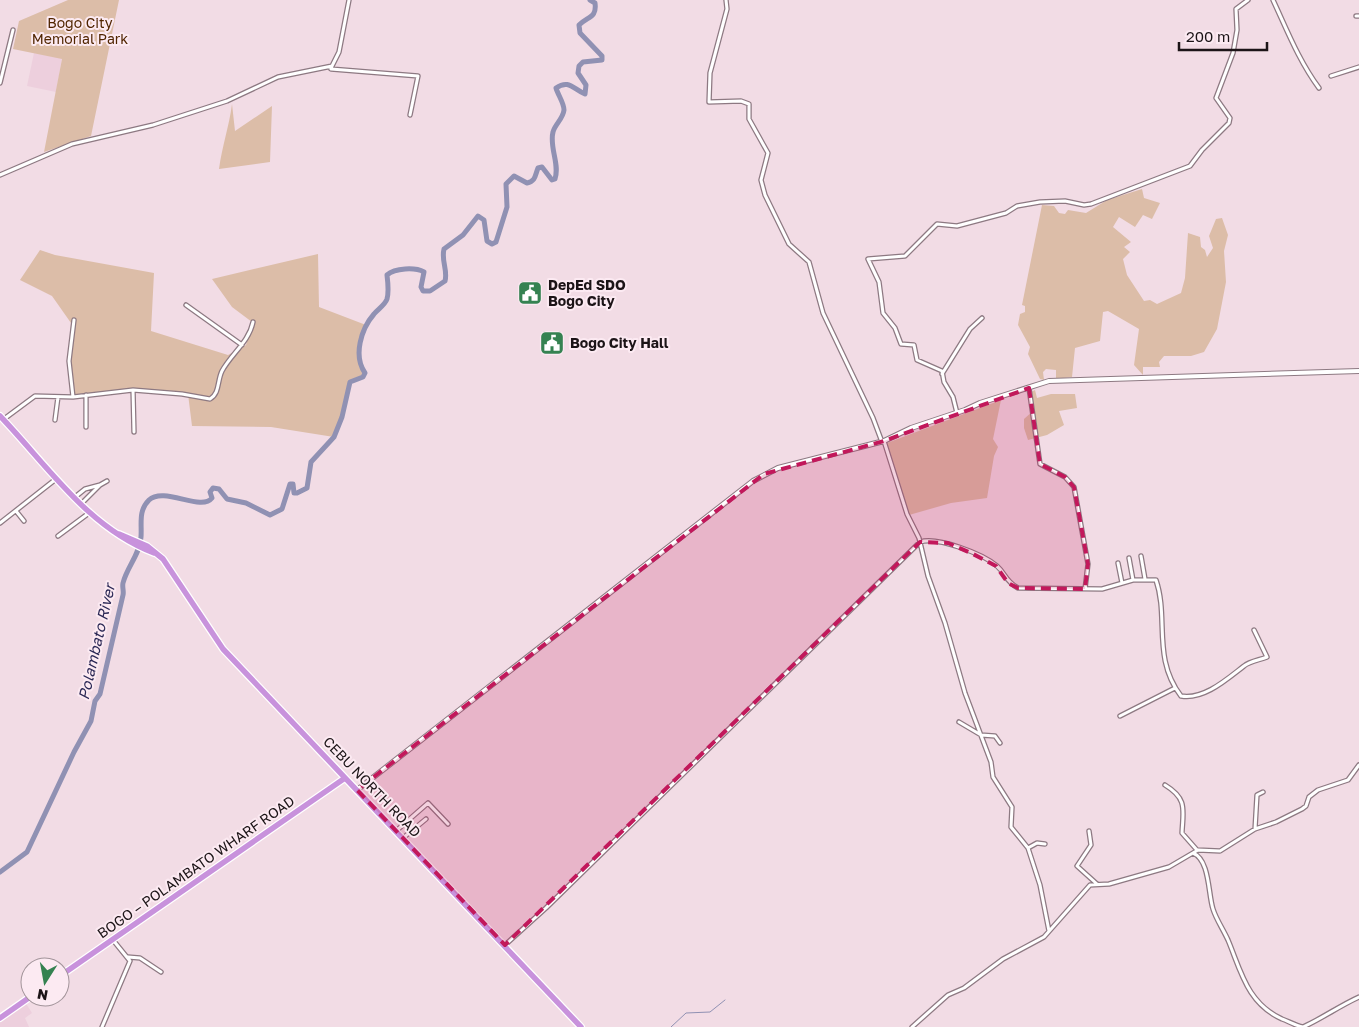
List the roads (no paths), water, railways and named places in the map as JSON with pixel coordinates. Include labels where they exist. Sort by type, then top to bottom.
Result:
[{"type":"highway","name":"CEBU NORTH ROAD","points":[[2,417],[89,513],[119,534],[158,554],[173,571],[219,644],[581,1027]]},
{"type":"highway","name":"BOGO – POLAMBATO WHARF ROAD","points":[[70,969],[346,778]]},
{"type":"highway","points":[[0,1018],[20,1004]]},
{"type":"street","points":[[332,66],[339,52],[350,0]]},
{"type":"street","points":[[726,0],[727,9],[710,73],[709,102],[741,101],[749,104],[749,119],[768,154],[761,180],[765,195],[789,244],[810,262],[823,313],[883,442],[907,514],[920,542],[928,576],[991,762],[993,777],[1012,807],[1011,827],[1028,848],[1040,885],[1050,932]]},
{"type":"street","points":[[956,413],[953,397],[941,375],[942,371],[917,360],[914,345],[901,344],[899,341],[895,328],[883,313],[879,282],[868,259],[905,256],[937,224],[957,226],[1006,212],[1017,206],[1040,202],[1064,201],[1084,205],[1091,204],[1190,166],[1202,150],[1229,123],[1230,118],[1216,98],[1233,54],[1237,30],[1236,9],[1248,0]]},
{"type":"street","points":[[1272,0],[1290,33],[1303,66],[1319,88]]},
{"type":"street","points":[[0,83],[13,30]]},
{"type":"street","points":[[332,66],[332,69],[418,76],[410,115]]},
{"type":"street","points":[[0,175],[72,144],[152,125],[227,101],[278,77],[332,66]]},
{"type":"street","points":[[1331,76],[1359,67]]},
{"type":"street","points":[[186,304],[242,345]]},
{"type":"street","points":[[941,375],[970,329],[982,318]]},
{"type":"street","points":[[73,397],[68,361],[74,320]]},
{"type":"street","points":[[2,417],[31,396],[73,397],[133,390],[182,394],[210,399],[217,392],[222,371],[242,345],[254,322]]},
{"type":"street","points":[[357,790],[764,474],[778,468],[883,442],[911,428],[1049,381],[1221,377],[1359,371]]},
{"type":"street","points":[[1029,388],[1040,464],[1065,477],[1074,487],[1088,564],[1085,589]]},
{"type":"street","points":[[133,390],[134,432]]},
{"type":"street","points":[[86,395],[86,427]]},
{"type":"street","points":[[55,420],[58,397]]},
{"type":"street","points":[[0,523],[56,478]]},
{"type":"street","points":[[74,498],[85,489],[107,481]]},
{"type":"street","points":[[81,504],[100,485]]},
{"type":"street","points":[[16,511],[24,522]]},
{"type":"street","points":[[58,536],[89,513]]},
{"type":"street","points":[[504,945],[546,908],[920,542],[925,540],[948,543],[972,554],[996,566],[1008,583],[1018,588],[1094,589],[1133,580],[1156,580],[1158,586],[1161,646],[1175,688],[1181,696],[1191,698],[1237,673],[1245,664],[1267,657],[1254,630]]},
{"type":"street","points":[[1141,556],[1145,579]]},
{"type":"street","points":[[1129,558],[1133,580]]},
{"type":"street","points":[[1118,563],[1122,583]]},
{"type":"street","points":[[1086,584],[1094,589]]},
{"type":"street","points":[[1120,716],[1175,688]]},
{"type":"street","points":[[959,722],[981,735],[995,736],[1000,743]]},
{"type":"street","points":[[912,1027],[948,995],[964,988],[1003,959],[1044,937],[1086,888],[1125,880],[1169,867],[1197,850],[1220,851],[1255,829],[1276,822],[1302,809],[1314,794],[1348,780],[1359,765]]},
{"type":"street","points":[[1165,785],[1177,794],[1184,806],[1182,833],[1197,850]]},
{"type":"street","points":[[1255,829],[1257,796],[1263,792]]},
{"type":"street","points":[[396,831],[428,803],[448,824]]},
{"type":"street","points":[[403,838],[426,819]]},
{"type":"street","points":[[1089,831],[1091,844],[1076,866],[1097,885]]},
{"type":"street","points":[[1028,848],[1037,843],[1045,844]]},
{"type":"street","points":[[1192,853],[1198,856],[1202,863],[1209,883],[1213,910],[1229,942],[1241,978],[1249,992],[1265,1008],[1272,1014],[1303,1027],[1359,998]]},
{"type":"street","points":[[114,940],[122,953],[128,957],[140,958],[161,972]]},
{"type":"street","points":[[102,1027],[130,961],[128,957]]},
{"type":"waterway","name":"Polambato River","points":[[0,872],[27,852],[74,752],[91,721],[95,701],[100,694],[123,595],[123,583],[140,543],[141,518],[146,504],[156,496],[207,502],[212,498],[210,492],[213,488],[219,489],[227,499],[246,503],[270,515],[282,509],[290,484],[293,484],[294,493],[307,488],[311,462],[334,437],[342,417],[350,382],[363,377],[365,373],[361,366],[360,343],[369,320],[387,299],[387,275],[400,270],[420,270],[424,272],[421,287],[423,291],[430,291],[445,281],[444,249],[463,235],[478,216],[484,220],[487,241],[492,244],[496,242],[507,207],[506,184],[514,176],[527,183],[532,181],[538,168],[542,167],[552,180],[555,179],[556,167],[552,138],[554,129],[564,110],[556,88],[564,84],[585,94],[586,85],[578,73],[579,66],[583,62],[602,60],[602,56],[580,33],[579,25],[595,12],[595,3],[590,0]]},
{"type":"waterway","points":[[671,1027],[686,1013],[710,1012],[725,1000]]},
{"type":"place","name":"DepEd SDO Bogo City","points":[[530,293]]},
{"type":"place","name":"Bogo City Hall","points":[[552,343]]},
{"type":"park label","name":"Bogo City Memorial Park","points":[[80,32]]}]
